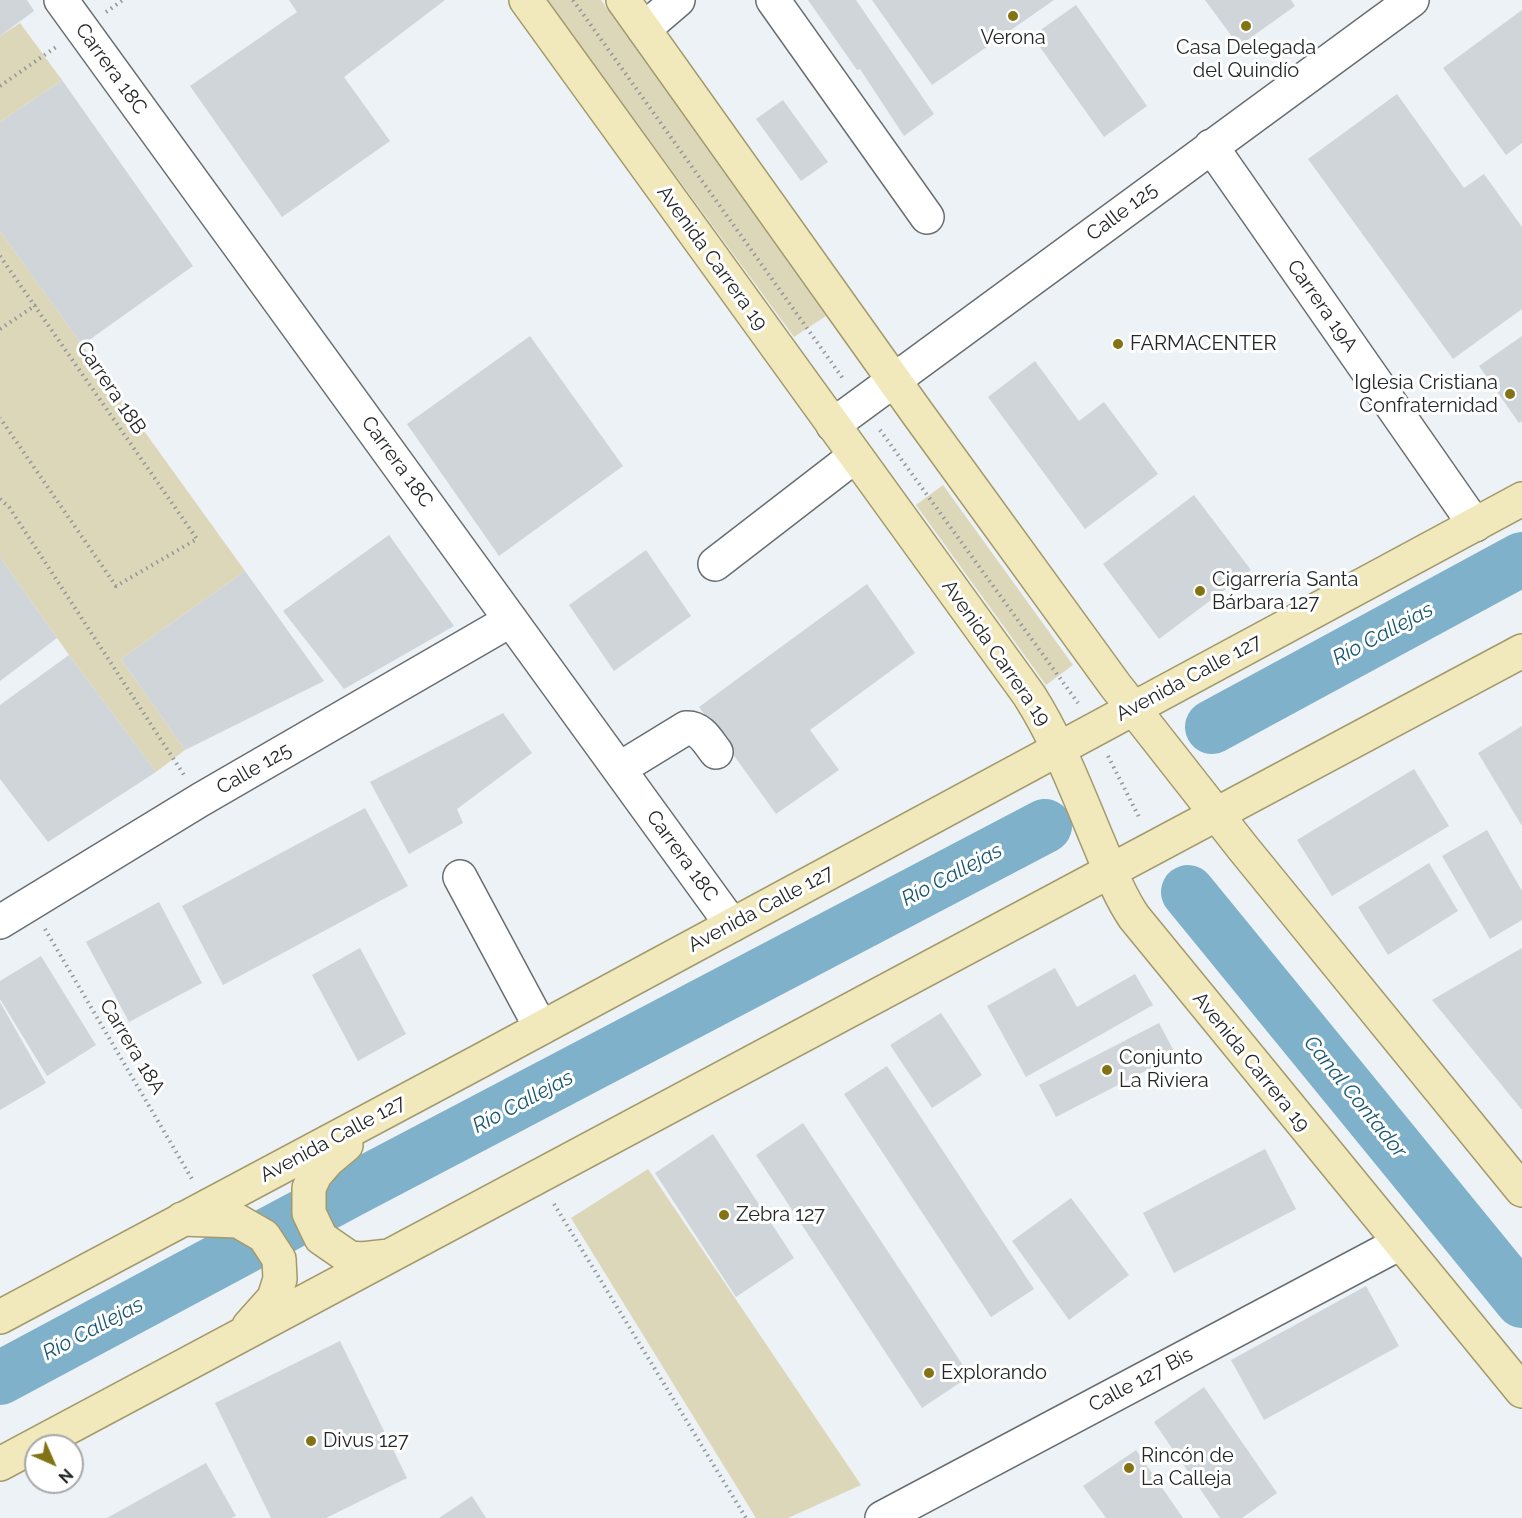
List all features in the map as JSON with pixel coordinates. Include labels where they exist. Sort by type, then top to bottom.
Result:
[{"type":"main road","name":"Avenida Carrera 19","points":[[526,0],[1029,694],[1059,749],[1126,905],[1144,931],[1522,1391]]},
{"type":"main road","points":[[623,0],[894,380],[1133,709],[1521,1187]]},
{"type":"main road","name":"Avenida Calle 127","points":[[0,1317],[732,926],[1522,499]]},
{"type":"main road","points":[[0,1464],[1522,651]]},
{"type":"main road","points":[[389,1109],[328,1160],[315,1175],[309,1188],[309,1213],[321,1238],[350,1258],[362,1259],[391,1255]]},
{"type":"main road","points":[[195,1212],[238,1221],[264,1236],[279,1259],[280,1279],[274,1298],[237,1337]]},
{"type":"street","name":"Carrera 18C","points":[[61,0],[732,926]]},
{"type":"street","points":[[644,29],[678,0]]},
{"type":"street","points":[[773,0],[927,217]]},
{"type":"street","name":"Calle 125","points":[[833,425],[1412,0]]},
{"type":"street","name":"Carrera 19A","points":[[1211,146],[1474,525]]},
{"type":"street","points":[[715,564],[855,456]]},
{"type":"street","name":"Calle 125","points":[[0,922],[200,800],[511,620]]},
{"type":"street","points":[[619,769],[686,728],[699,731],[716,752]]},
{"type":"street","points":[[460,877],[541,1028]]},
{"type":"street","name":"Calle 127 Bis","points":[[882,1518],[1400,1242]]},
{"type":"path","name":"Carrera 18B","points":[[0,256],[197,539],[116,586],[0,417]]},
{"type":"path","points":[[0,329],[36,305]]},
{"type":"path","points":[[0,499],[9,507],[200,800]]},
{"type":"path","name":"Carrera 18A","points":[[30,904],[195,1212]]},
{"type":"path","points":[[537,1177],[746,1518]]},
{"type":"shaded area","points":[[547,0],[601,0],[826,316],[794,337]]},
{"type":"shaded area","points":[[20,23],[62,80],[0,122],[0,36]]},
{"type":"shaded area","points":[[0,231],[245,571],[121,659],[185,750],[156,772],[0,557]]},
{"type":"shaded area","points":[[943,485],[1073,665],[1046,685],[916,505]]},
{"type":"shaded area","points":[[648,1169],[861,1485],[788,1518],[756,1518],[571,1218]]},
{"type":"building","points":[[0,0],[27,0],[34,11],[0,36]]},
{"type":"building","points":[[289,0],[445,0],[344,77],[390,141],[282,217],[190,86],[297,12]]},
{"type":"building","points":[[808,0],[856,0],[934,114],[904,136],[860,69],[857,70]]},
{"type":"building","points":[[872,0],[1054,0],[932,85]]},
{"type":"building","name":"Casa Delegada del Quindío","points":[[1205,0],[1291,0],[1295,6],[1239,46]]},
{"type":"building","points":[[1076,5],[1147,106],[1104,137],[1032,36]]},
{"type":"building","points":[[1522,10],[1522,143],[1506,155],[1443,68]]},
{"type":"building","points":[[62,80],[193,266],[82,345],[0,231],[0,122]]},
{"type":"building","points":[[1397,94],[1464,188],[1484,174],[1522,227],[1522,309],[1453,359],[1308,159]]},
{"type":"building","points":[[783,100],[828,162],[801,181],[756,119]]},
{"type":"building","points":[[530,336],[623,466],[499,556],[407,424]]},
{"type":"building","name":"Iglesia Cristiana Confraternidad","points":[[1522,336],[1522,421],[1519,423],[1479,366]]},
{"type":"building","points":[[1035,361],[1079,421],[1104,402],[1158,474],[1085,529],[988,397]]},
{"type":"building","points":[[1194,495],[1251,570],[1159,639],[1103,564]]},
{"type":"building","points":[[389,535],[454,626],[344,689],[283,611]]},
{"type":"building","points":[[646,550],[691,616],[614,671],[569,605]]},
{"type":"building","points":[[0,557],[57,638],[0,681]]},
{"type":"building","points":[[245,571],[324,681],[185,750],[121,659]]},
{"type":"building","points":[[867,584],[915,653],[810,730],[839,770],[776,814],[699,707]]},
{"type":"building","points":[[69,655],[156,772],[48,842],[0,779],[0,705]]},
{"type":"building","points":[[503,713],[532,753],[457,809],[463,823],[409,854],[370,782]]},
{"type":"building","points":[[1522,726],[1522,826],[1478,753]]},
{"type":"building","points":[[1414,769],[1449,826],[1332,896],[1297,840]]},
{"type":"building","points":[[365,808],[408,886],[223,985],[182,906]]},
{"type":"building","points":[[1487,830],[1522,891],[1522,920],[1490,939],[1442,856]]},
{"type":"building","points":[[1429,863],[1458,911],[1388,955],[1358,907]]},
{"type":"building","points":[[159,902],[202,983],[129,1022],[86,942]]},
{"type":"building","points":[[360,948],[406,1034],[358,1061],[312,975]]},
{"type":"building","points":[[1522,948],[1522,1110],[1432,1000]]},
{"type":"building","points":[[41,956],[96,1045],[47,1076],[0,999],[0,981]]},
{"type":"building","points":[[1055,968],[1077,1007],[1135,974],[1153,1005],[1026,1077],[987,1006]]},
{"type":"building","points":[[0,1002],[46,1083],[0,1110]]},
{"type":"building","points":[[941,1013],[982,1075],[932,1108],[890,1045]]},
{"type":"building","name":"Conjunto La Riviera","points":[[1159,1023],[1176,1055],[1056,1117],[1039,1085]]},
{"type":"building","points":[[887,1066],[1034,1289],[991,1317],[844,1094]]},
{"type":"building","points":[[803,1123],[970,1376],[922,1408],[756,1155]]},
{"type":"building","name":"Zebra 127","points":[[713,1134],[794,1258],[736,1297],[655,1173]]},
{"type":"building","points":[[1265,1149],[1296,1209],[1174,1273],[1143,1213]]},
{"type":"building","points":[[1071,1198],[1129,1275],[1069,1320],[1012,1241]]},
{"type":"building","points":[[1366,1286],[1399,1346],[1264,1420],[1231,1360]]},
{"type":"building","name":"Divus 127","points":[[340,1341],[407,1478],[326,1518],[271,1518],[215,1403]]},
{"type":"building","points":[[1204,1387],[1277,1493],[1242,1518],[1220,1518],[1154,1422]]},
{"type":"building","name":"Rincón de La Calleja","points":[[1136,1450],[1183,1518],[1106,1518],[1083,1486]]},
{"type":"building","points":[[206,1463],[236,1516],[231,1518],[107,1518]]},
{"type":"building","points":[[472,1496],[486,1518],[439,1518]]},
{"type":"waterway","name":"Río Callejas","points":[[1212,727],[1522,559]]},
{"type":"waterway","name":"Río Callejas","points":[[0,1378],[355,1188],[1045,826]]},
{"type":"waterway","name":"Canal Contador","points":[[1188,892],[1522,1301]]},
{"type":"place","name":"Verona","points":[[1013,16]]},
{"type":"place","name":"Casa Delegada del Quindío","points":[[1246,26]]},
{"type":"place","name":"FARMACENTER","points":[[1118,344]]},
{"type":"place","name":"Iglesia Cristiana Confraternidad","points":[[1510,394]]},
{"type":"place","name":"Cigarrería Santa Bárbara 127","points":[[1200,591]]},
{"type":"place","name":"Conjunto La Riviera","points":[[1107,1070]]},
{"type":"place","name":"Zebra 127","points":[[724,1215]]},
{"type":"place","name":"Explorando","points":[[929,1373]]},
{"type":"place","name":"Divus 127","points":[[311,1441]]},
{"type":"place","name":"Rincón de La Calleja","points":[[1129,1468]]}]
